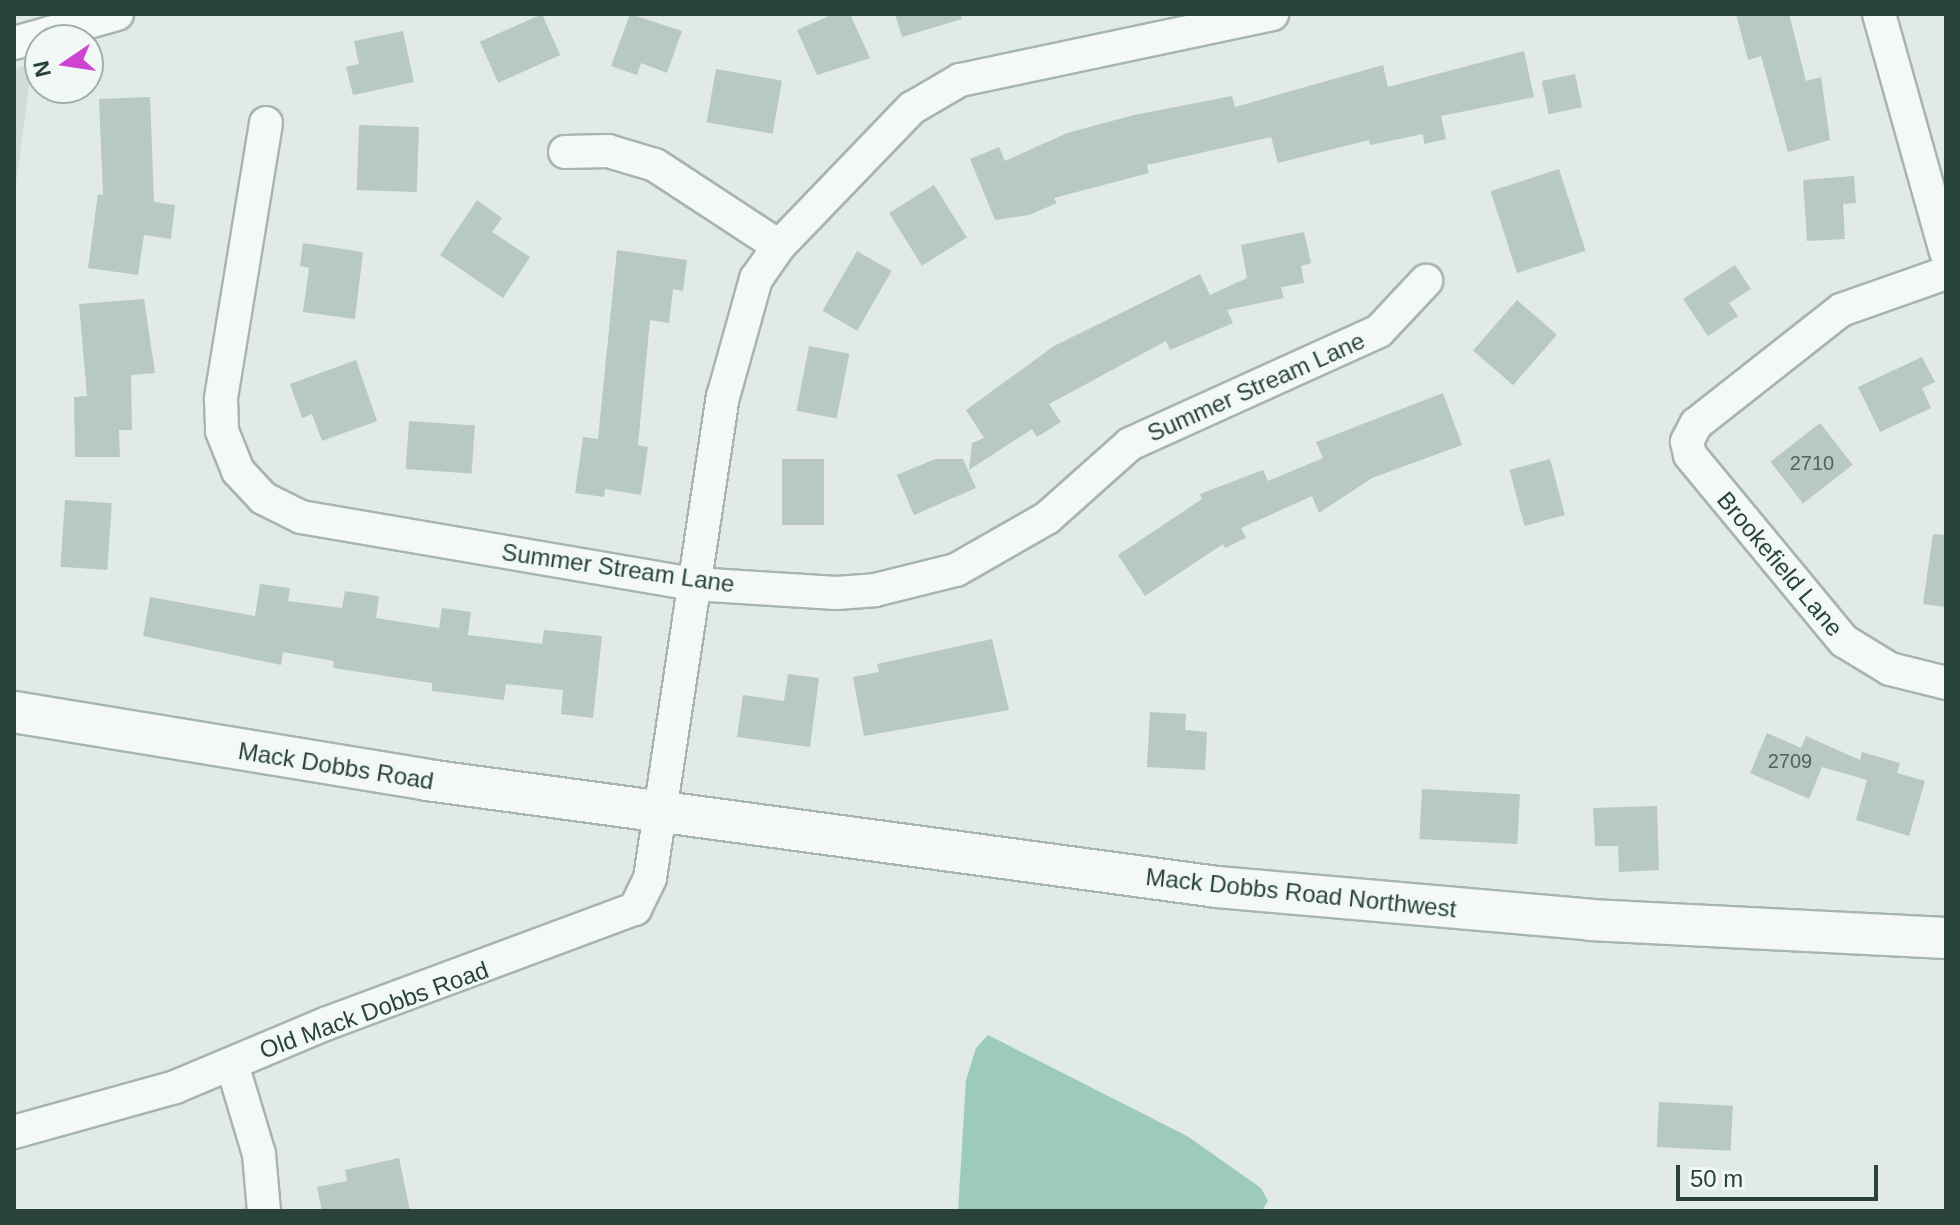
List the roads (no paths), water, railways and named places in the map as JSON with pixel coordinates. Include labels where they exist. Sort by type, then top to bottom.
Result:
[{"type":"street","points":[[14,43],[117,14]]},
{"type":"street","name":"Old Mack Dobbs Road","points":[[14,1132],[67,1122],[232,1064],[325,1024],[624,918],[635,909],[650,878],[723,397],[756,279],[779,246],[912,108],[960,80],[1272,14]]},
{"type":"street","points":[[1879,14],[1946,252]]},
{"type":"street","name":"Summer Stream Lane","points":[[266,123],[221,399],[229,454],[255,489],[301,517],[694,584],[836,593],[875,590],[956,570],[1047,518],[1130,444],[1379,331],[1426,281]]},
{"type":"street","points":[[565,152],[608,151],[655,165],[779,246]]},
{"type":"street","name":"Brookefield Lane","points":[[1946,273],[1841,310],[1690,432],[1690,455],[1844,641],[1898,672],[1946,683]]},
{"type":"street","name":"Mack Dobbs Road","points":[[14,712],[660,812]]},
{"type":"street","name":"Mack Dobbs Road Northwest","points":[[660,812],[1217,887],[1591,920],[1946,938]]},
{"type":"street","points":[[232,1064],[259,1154],[264,1211]]}]
